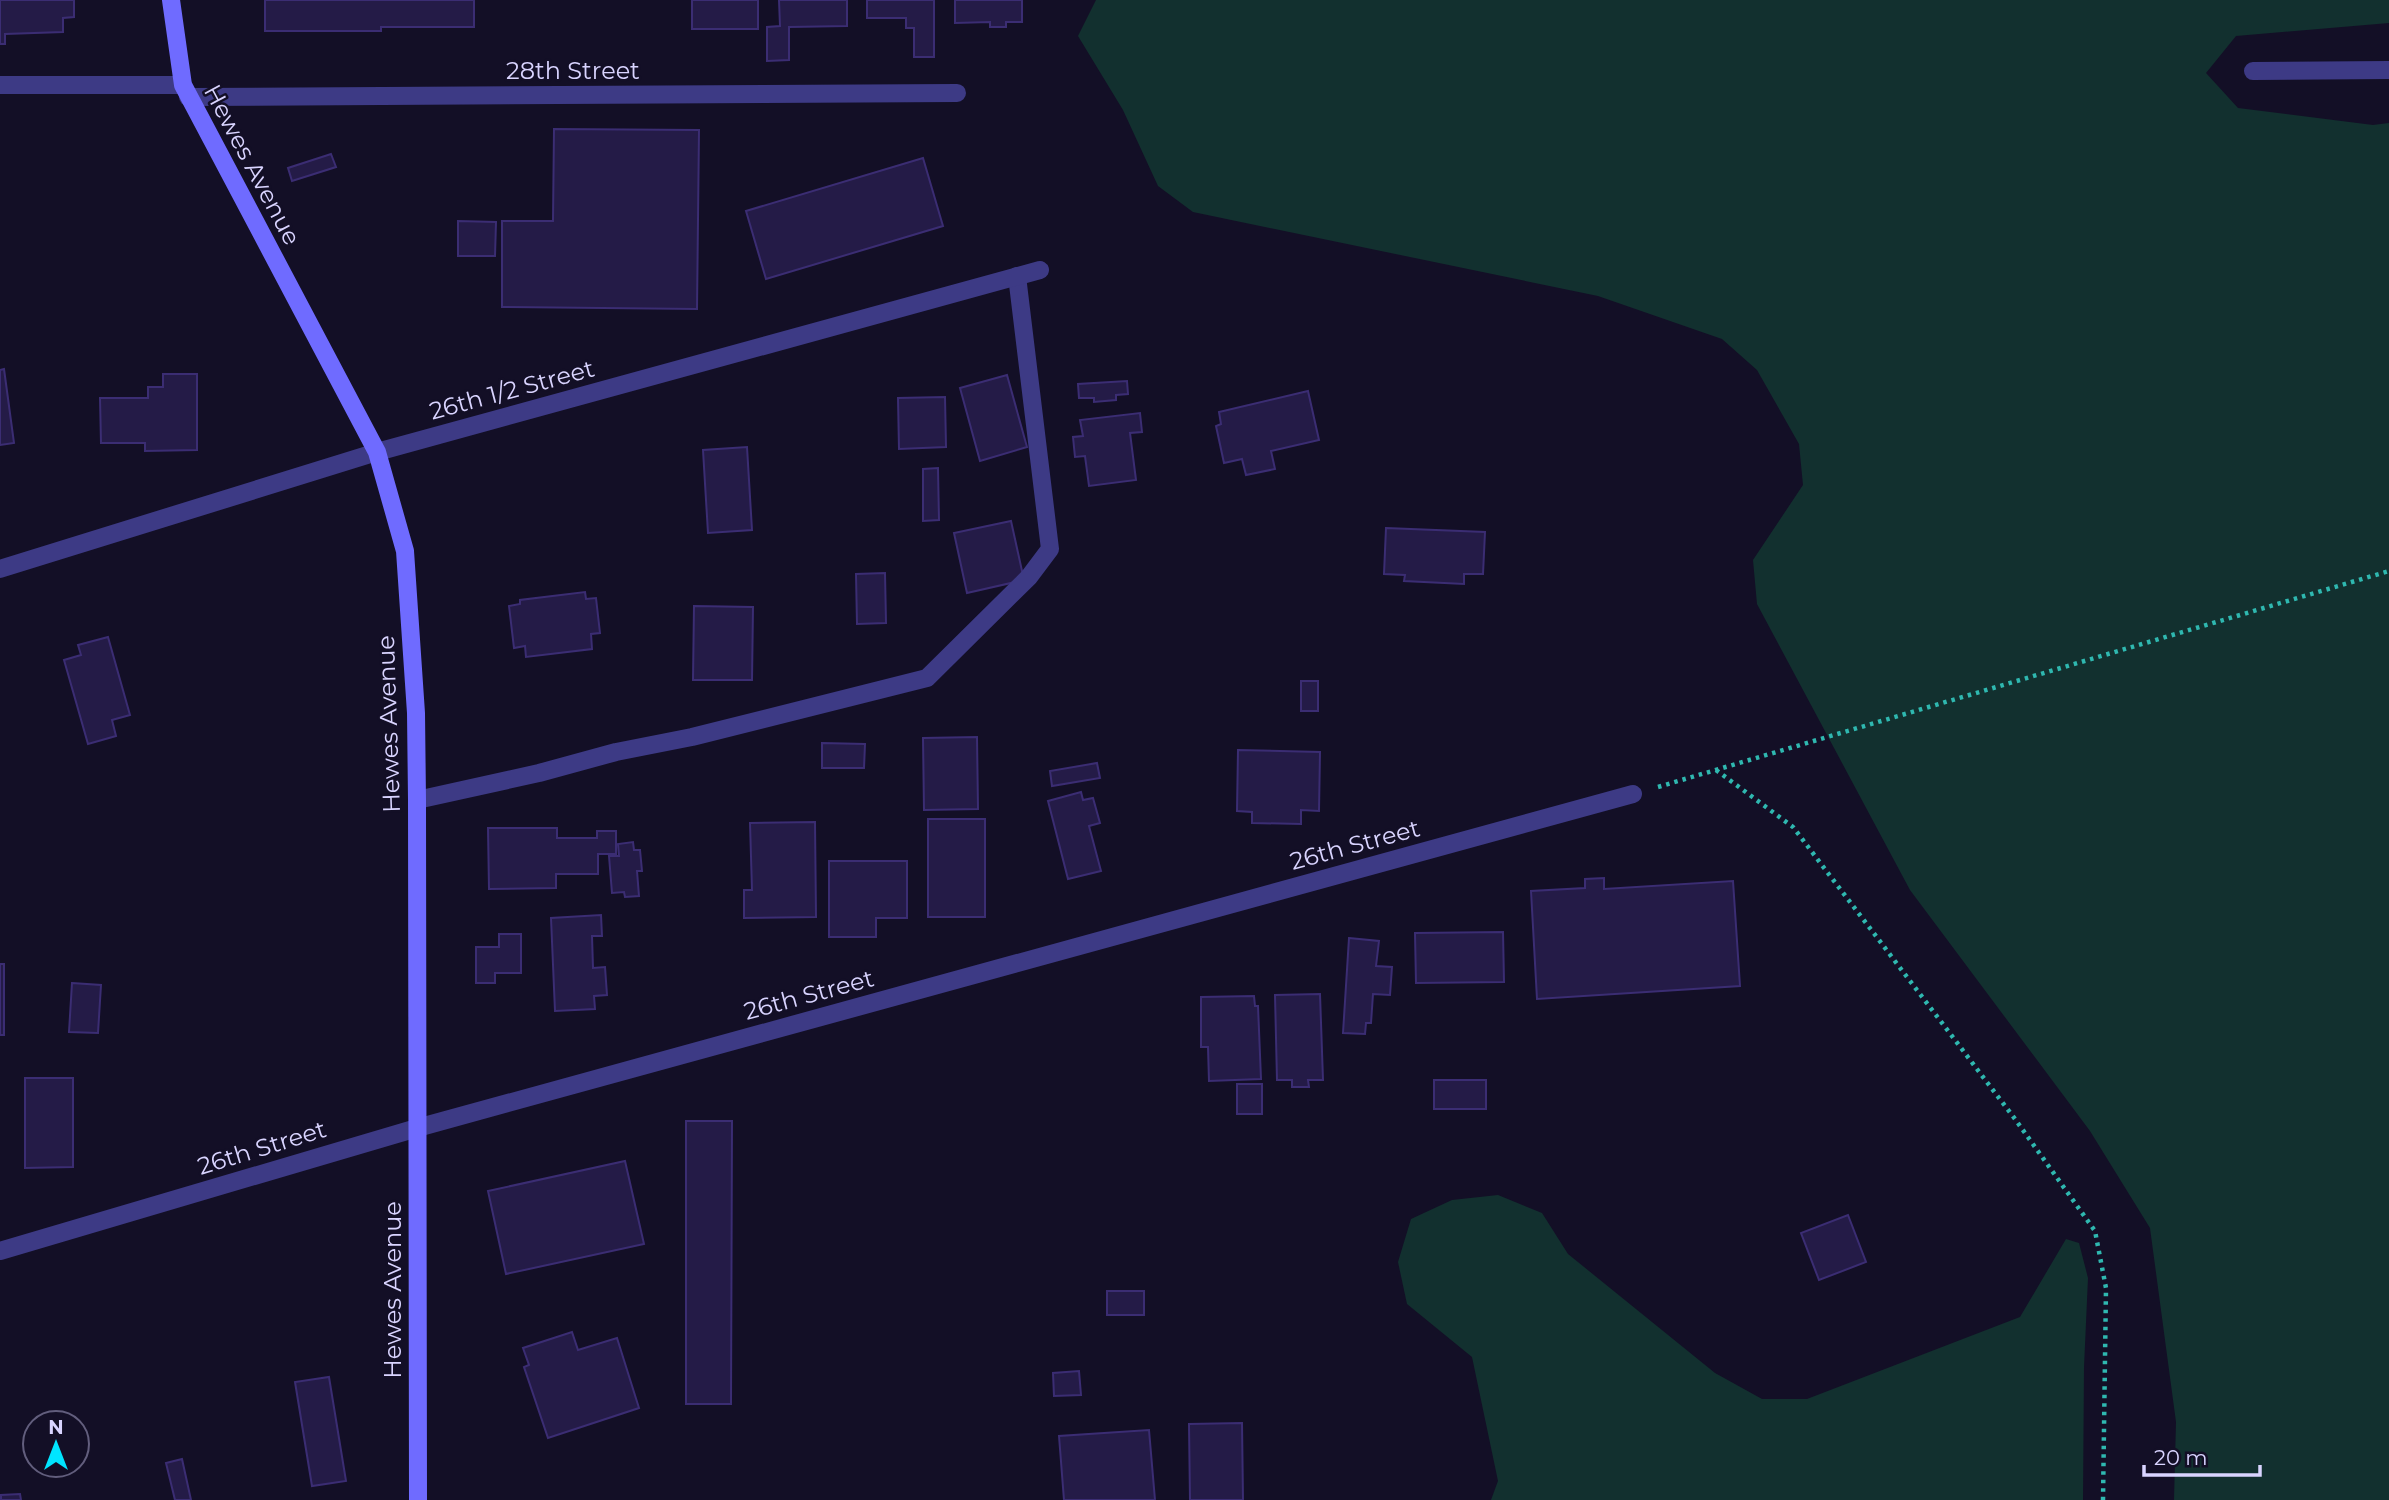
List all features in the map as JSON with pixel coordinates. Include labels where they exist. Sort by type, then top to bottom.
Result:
[{"type":"main road","name":"Hewes Avenue","points":[[172,0],[186,91],[377,452],[405,551],[416,713],[418,1500]]},
{"type":"street","points":[[2253,71],[2389,71]]},
{"type":"street","name":"28th Street","points":[[0,85],[186,91],[957,93]]},
{"type":"street","name":"26th 1/2 Street","points":[[0,569],[377,452],[1041,270]]},
{"type":"street","points":[[417,800],[539,773],[615,752],[692,737],[927,678],[1029,577],[1050,549],[1017,276]]},
{"type":"street","name":"26th Street","points":[[0,1251],[417,1128],[1633,794]]},
{"type":"path","points":[[1633,794],[2389,571]]},
{"type":"path","points":[[1716,770],[1793,827],[2015,1119],[2095,1231],[2106,1289],[2103,1500]]},
{"type":"green space","points":[[1096,0],[2389,0],[2389,23],[2236,36],[2206,73],[2238,108],[2373,125],[2389,123],[2389,1500],[2174,1500],[2176,1422],[2150,1228],[2090,1131],[1910,890],[1757,604],[1753,560],[1803,485],[1799,444],[1757,370],[1722,339],[1598,296],[1193,212],[1158,186],[1123,110],[1078,36]]},
{"type":"green space","points":[[1498,1195],[1542,1213],[1568,1254],[1715,1373],[1762,1399],[1807,1399],[2020,1317],[2066,1239],[2079,1243],[2088,1278],[2083,1500],[1491,1500],[1498,1481],[1472,1357],[1407,1304],[1398,1262],[1411,1219],[1452,1200]]},
{"type":"building","points":[[0,0],[74,0],[74,17],[63,18],[63,32],[5,34],[5,44],[0,44]]},
{"type":"building","points":[[265,0],[474,0],[474,27],[381,27],[381,31],[265,31]]},
{"type":"building","points":[[692,0],[758,0],[758,29],[692,29]]},
{"type":"building","points":[[779,0],[847,0],[847,26],[789,27],[789,60],[767,61],[767,27],[780,26]]},
{"type":"building","points":[[867,0],[934,0],[934,57],[914,57],[914,28],[906,28],[906,18],[867,18]]},
{"type":"building","points":[[955,0],[1022,0],[1022,22],[1006,22],[1006,27],[990,27],[990,22],[955,23]]},
{"type":"building","points":[[554,129],[699,130],[697,309],[502,307],[502,221],[553,221]]},
{"type":"building","points":[[331,154],[336,167],[292,181],[288,168]]},
{"type":"building","points":[[923,158],[943,226],[766,279],[746,211]]},
{"type":"building","points":[[458,221],[496,222],[495,256],[458,256]]},
{"type":"building","points":[[4,369],[14,443],[0,445],[0,370]]},
{"type":"building","points":[[163,374],[197,374],[197,450],[145,451],[145,443],[101,443],[100,398],[148,398],[148,387],[163,387]]},
{"type":"building","points":[[1007,375],[1027,447],[980,461],[960,388]]},
{"type":"building","points":[[1127,381],[1128,394],[1116,395],[1116,400],[1094,402],[1094,398],[1079,398],[1078,384]]},
{"type":"building","points":[[1308,391],[1319,440],[1271,451],[1275,469],[1246,475],[1242,459],[1224,463],[1216,426],[1221,424],[1219,412]]},
{"type":"building","points":[[945,397],[946,447],[899,449],[898,398]]},
{"type":"building","points":[[1140,413],[1142,432],[1130,433],[1136,480],[1089,486],[1085,456],[1075,457],[1073,437],[1083,436],[1080,420]]},
{"type":"building","points":[[747,447],[752,530],[708,533],[703,450]]},
{"type":"building","points":[[938,468],[939,520],[923,521],[923,469]]},
{"type":"building","points":[[1011,521],[1024,580],[967,593],[954,533]]},
{"type":"building","points":[[1386,528],[1485,532],[1483,574],[1464,574],[1464,584],[1404,581],[1405,575],[1384,574]]},
{"type":"building","points":[[885,573],[886,623],[857,624],[856,574]]},
{"type":"building","points":[[585,592],[586,599],[596,598],[600,633],[591,634],[592,649],[526,657],[525,646],[514,648],[509,606],[520,604],[520,600]]},
{"type":"building","points":[[694,606],[753,607],[752,680],[693,680]]},
{"type":"building","points":[[108,637],[130,715],[112,720],[116,736],[88,744],[64,660],[81,655],[78,645]]},
{"type":"building","points":[[1301,681],[1318,681],[1318,711],[1301,711]]},
{"type":"building","points":[[977,737],[978,809],[924,810],[923,738]]},
{"type":"building","points":[[822,743],[865,744],[864,768],[822,768]]},
{"type":"building","points":[[1238,750],[1320,752],[1319,811],[1301,810],[1301,824],[1252,823],[1252,812],[1237,811]]},
{"type":"building","points":[[1097,763],[1100,778],[1052,786],[1050,771]]},
{"type":"building","points":[[1081,792],[1083,800],[1093,798],[1100,823],[1089,826],[1101,871],[1068,879],[1048,801]]},
{"type":"building","points":[[928,819],[985,819],[985,917],[928,917]]},
{"type":"building","points":[[815,822],[816,917],[744,918],[744,890],[752,890],[750,823]]},
{"type":"building","points":[[488,828],[557,828],[557,838],[597,838],[597,831],[616,831],[616,854],[598,854],[598,874],[556,874],[556,888],[489,889]]},
{"type":"building","points":[[633,842],[634,850],[640,850],[642,871],[637,871],[639,896],[625,897],[624,892],[612,893],[609,856],[619,856],[618,844]]},
{"type":"building","points":[[829,861],[907,861],[907,918],[876,918],[876,937],[829,937]]},
{"type":"building","points":[[1604,878],[1604,889],[1733,881],[1740,986],[1537,999],[1531,891],[1585,888],[1585,879]]},
{"type":"building","points":[[601,915],[602,936],[592,936],[593,968],[605,967],[607,995],[594,996],[595,1009],[555,1011],[551,918]]},
{"type":"building","points":[[1503,932],[1504,982],[1416,983],[1415,933]]},
{"type":"building","points":[[499,934],[521,934],[521,973],[495,973],[495,983],[476,983],[476,947],[499,947]]},
{"type":"building","points":[[1349,938],[1379,941],[1376,966],[1392,967],[1390,995],[1373,994],[1371,1023],[1366,1023],[1365,1034],[1343,1033]]},
{"type":"building","points":[[0,964],[4,964],[4,1035],[0,1035]]},
{"type":"building","points":[[72,983],[101,985],[98,1033],[69,1032]]},
{"type":"building","points":[[1320,994],[1323,1080],[1308,1080],[1309,1087],[1292,1087],[1292,1080],[1277,1080],[1275,995]]},
{"type":"building","points":[[1254,996],[1255,1006],[1258,1006],[1261,1079],[1209,1081],[1208,1047],[1201,1047],[1201,997]]},
{"type":"building","points":[[25,1078],[73,1078],[73,1167],[25,1168]]},
{"type":"building","points":[[1434,1080],[1486,1080],[1486,1109],[1434,1109]]},
{"type":"building","points":[[1237,1084],[1262,1084],[1262,1114],[1237,1114]]},
{"type":"building","points":[[686,1121],[732,1121],[731,1404],[686,1404]]},
{"type":"building","points":[[625,1161],[644,1244],[506,1274],[488,1191]]},
{"type":"building","points":[[1848,1215],[1866,1262],[1819,1280],[1801,1233]]},
{"type":"building","points":[[1107,1291],[1144,1291],[1144,1315],[1107,1315]]},
{"type":"building","points":[[572,1332],[578,1350],[617,1338],[639,1408],[548,1438],[524,1367],[529,1365],[523,1348]]},
{"type":"building","points":[[1079,1371],[1081,1395],[1054,1396],[1053,1373]]},
{"type":"building","points":[[329,1377],[346,1481],[312,1486],[295,1382]]},
{"type":"building","points":[[1242,1423],[1243,1500],[1190,1500],[1189,1424]]},
{"type":"building","points":[[1149,1430],[1155,1500],[1064,1500],[1059,1436]]},
{"type":"building","points":[[182,1459],[191,1500],[175,1500],[166,1463]]},
{"type":"building","points":[[20,1494],[21,1500],[1,1500],[1,1495]]}]
